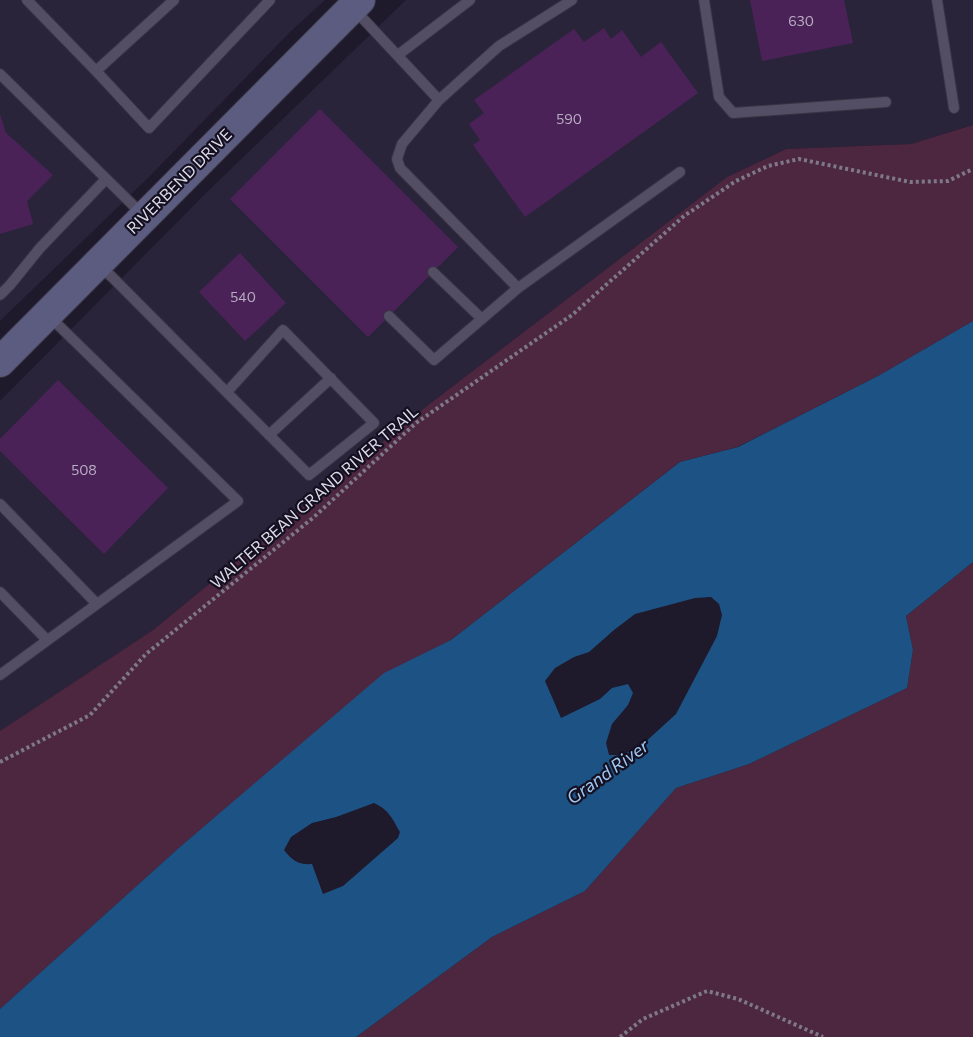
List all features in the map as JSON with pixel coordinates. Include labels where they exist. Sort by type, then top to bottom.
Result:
[{"type":"street","name":"RIVERBEND DRIVE","points":[[0,362],[352,2]]},
{"type":"lane","points":[[27,0],[149,128],[270,0]]},
{"type":"lane","points":[[96,71],[174,0]]},
{"type":"lane","points":[[398,55],[470,0]]},
{"type":"lane","points":[[518,288],[400,168],[397,159],[402,144],[439,100],[500,46],[572,0]]},
{"type":"lane","points":[[704,0],[719,97],[733,113],[886,102]]},
{"type":"lane","points":[[937,0],[954,108]]},
{"type":"lane","points":[[352,2],[439,100]]},
{"type":"lane","points":[[0,74],[144,217]]},
{"type":"lane","points":[[389,316],[434,360],[518,288],[680,172]]},
{"type":"lane","points":[[0,295],[40,248],[106,179]]},
{"type":"lane","points":[[98,263],[309,475],[374,423],[283,330],[227,392]]},
{"type":"lane","points":[[433,272],[482,319]]},
{"type":"lane","points":[[0,675],[238,501],[47,315]]},
{"type":"lane","points":[[269,435],[331,378]]},
{"type":"lane","points":[[0,504],[97,604]]},
{"type":"lane","points":[[0,592],[48,640]]},
{"type":"path","name":"WALTER BEAN GRAND RIVER TRAIL","points":[[0,762],[90,715],[146,654],[314,518],[416,423],[572,315],[684,216],[736,181],[768,166],[799,159],[910,182],[948,181],[973,170]]},
{"type":"path","points":[[620,1037],[643,1019],[707,991],[738,999],[823,1037]]},
{"type":"shaded area","points":[[0,0],[325,0],[289,33],[150,176],[0,321]]},
{"type":"shaded area","points":[[406,0],[973,0],[973,125],[911,144],[786,149],[727,177],[419,412],[153,630],[0,731],[0,401],[205,194]]},
{"type":"shaded area","points":[[973,125],[973,321],[878,376],[737,447],[680,462],[451,640],[384,674],[181,846],[0,1009],[0,731],[153,630],[419,412],[727,177],[786,149],[911,144]]},
{"type":"shaded area","points":[[973,562],[973,1037],[356,1037],[492,937],[585,891],[676,788],[749,764],[907,688],[913,650],[906,616]]},
{"type":"water","name":"Grand River","points":[[973,321],[973,562],[906,616],[913,650],[907,688],[749,764],[676,788],[585,891],[492,937],[356,1037],[0,1037],[0,1009],[181,846],[384,673],[451,640],[680,462],[738,447],[878,376]],"holes":[[[711,597],[719,604],[722,615],[717,636],[676,714],[642,745],[622,755],[609,755],[606,743],[612,724],[628,705],[633,693],[628,684],[612,688],[600,699],[561,718],[545,681],[555,668],[574,657],[589,652],[635,614],[695,598]],[[374,803],[387,812],[392,819],[400,832],[398,838],[343,886],[323,894],[312,864],[296,862],[284,850],[291,837],[312,823]]]},
{"type":"building","points":[[750,0],[844,0],[853,43],[762,61]]},
{"type":"building","points":[[604,28],[611,39],[622,30],[641,57],[661,42],[698,93],[525,217],[473,145],[480,140],[469,124],[484,113],[474,100],[574,29],[584,42]]},
{"type":"building","points":[[320,109],[458,247],[368,337],[230,199]]},
{"type":"building","points":[[0,114],[6,133],[53,175],[27,201],[33,224],[0,234]]},
{"type":"building","points":[[240,253],[286,303],[245,341],[199,292]]},
{"type":"building","points":[[58,380],[168,488],[104,554],[0,451],[0,439]]}]
